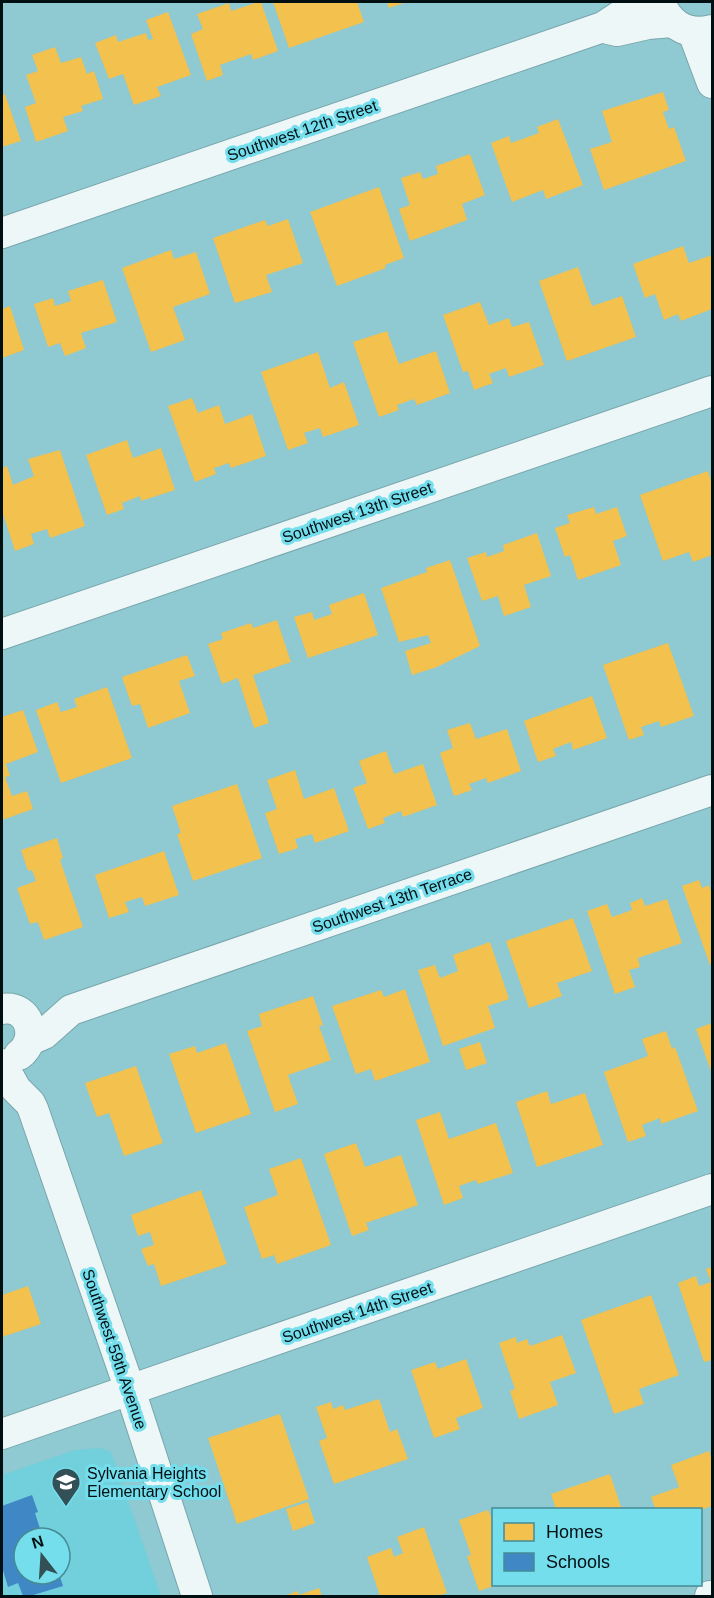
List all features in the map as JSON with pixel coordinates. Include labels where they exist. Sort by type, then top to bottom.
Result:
[{"type":"street","name":"Southwest 12th Street","points":[[2,233],[641,2]]},
{"type":"street","name":"Southwest 12th Street","points":[[609,14],[617,31],[639,25],[693,25]]},
{"type":"street","points":[[693,25],[712,83]]},
{"type":"street","name":"Southwest 13th Street","points":[[2,634],[712,391]]},
{"type":"street","name":"Southwest 13th Terrace","points":[[15,1053],[44,1034],[71,1010],[712,790]]},
{"type":"street","name":"Southwest 13th Terrace","points":[[9,1004],[71,1010]]},
{"type":"street","name":"Southwest 59th Avenue","points":[[9,1004],[29,1024],[31,1032],[15,1053],[32,1084],[30,1103],[130,1390],[197,1596]]},
{"type":"street","name":"Southwest 14th Street","points":[[2,1434],[712,1189]]},
{"type":"shaded area","name":"Sylvania Heights Elementary School","points":[[100,1448],[111,1452],[161,1596],[2,1596],[2,1475],[75,1450]]},
{"type":"building: Homes","points":[[261,2],[278,51],[253,60],[251,54],[220,65],[223,75],[207,81],[191,34],[203,29],[197,14],[229,3],[231,11]]},
{"type":"building: Homes","points":[[273,2],[357,2],[364,22],[289,48]]},
{"type":"building: Homes","points":[[387,2],[407,2],[389,8]]},
{"type":"building: Homes","points":[[168,12],[191,75],[157,87],[161,96],[134,105],[123,74],[109,79],[95,43],[116,35],[118,42],[146,33],[148,40],[153,39],[146,20]]},
{"type":"building: Homes","points":[[55,47],[61,63],[81,57],[87,74],[94,71],[103,99],[81,106],[83,111],[63,117],[68,131],[36,142],[25,107],[36,103],[26,75],[38,71],[32,55]]},
{"type":"building: Homes","points":[[663,92],[669,110],[663,112],[669,129],[674,127],[686,161],[604,190],[590,149],[612,142],[602,111]]},
{"type":"building: Homes","points":[[5,94],[21,141],[2,147],[2,95]]},
{"type":"building: Homes","points":[[558,119],[583,185],[546,199],[543,190],[512,202],[491,143],[509,136],[511,143],[539,133],[537,127]]},
{"type":"building: Homes","points":[[470,154],[485,195],[462,204],[467,220],[410,241],[399,209],[410,205],[401,178],[420,172],[423,179],[438,174],[436,166]]},
{"type":"building: Homes","points":[[379,187],[404,258],[385,265],[386,268],[337,286],[310,212]]},
{"type":"building: Homes","points":[[288,219],[303,263],[266,275],[272,292],[235,303],[213,238],[265,220],[268,226]]},
{"type":"building: Homes","points":[[683,246],[689,263],[712,255],[712,309],[681,321],[678,314],[664,320],[655,294],[645,298],[633,264]]},
{"type":"building: Homes","points":[[171,250],[174,259],[196,252],[210,294],[173,307],[185,340],[151,352],[122,268]]},
{"type":"building: Homes","points":[[578,267],[592,306],[622,296],[636,337],[567,361],[539,281]]},
{"type":"building: Homes","points":[[103,280],[117,322],[81,333],[86,348],[65,356],[60,343],[48,347],[34,304],[53,298],[55,306],[71,301],[68,291]]},
{"type":"building: Homes","points":[[480,302],[489,325],[509,318],[512,327],[529,322],[544,365],[509,377],[506,368],[489,374],[493,383],[474,390],[468,371],[463,372],[443,315]]},
{"type":"building: Homes","points":[[10,306],[24,350],[2,358],[2,309]]},
{"type":"building: Homes","points":[[387,331],[399,364],[436,351],[450,393],[417,405],[414,399],[397,405],[399,410],[379,417],[353,342]]},
{"type":"building: Homes","points":[[318,352],[330,388],[344,382],[359,425],[323,437],[320,428],[304,433],[308,443],[288,450],[261,372]]},
{"type":"building: Homes","points":[[192,398],[198,413],[219,405],[225,424],[252,414],[266,456],[231,468],[229,463],[214,468],[216,474],[195,482],[168,406]]},
{"type":"building: Homes","points":[[127,440],[133,458],[161,448],[175,490],[141,501],[140,496],[122,503],[124,509],[107,515],[86,455]]},
{"type":"building: Homes","points":[[60,450],[85,526],[50,538],[47,529],[31,534],[34,544],[15,551],[2,511],[2,468],[7,466],[13,485],[34,476],[28,459]]},
{"type":"building: Homes","points":[[708,471],[712,484],[712,555],[693,562],[689,552],[663,561],[640,495]]},
{"type":"building: Homes","points":[[594,507],[596,514],[617,507],[627,536],[613,541],[621,565],[578,580],[570,555],[565,557],[555,528],[570,523],[567,515]]},
{"type":"building: Homes","points":[[537,533],[551,576],[524,585],[531,607],[504,616],[498,596],[482,601],[467,558],[486,552],[487,557],[504,551],[503,545]]},
{"type":"building: Homes","points":[[450,560],[480,646],[437,667],[412,675],[405,651],[431,643],[428,635],[399,642],[381,588],[427,572],[426,568]]},
{"type":"building: Homes","points":[[364,593],[378,635],[308,658],[294,617],[312,612],[314,620],[332,614],[329,605]]},
{"type":"building: Homes","points":[[277,620],[291,662],[253,675],[269,723],[254,728],[238,678],[222,684],[208,644],[223,639],[221,633],[251,623],[253,628]]},
{"type":"building: Homes","points":[[668,643],[694,716],[661,727],[659,721],[641,727],[644,735],[629,740],[603,665]]},
{"type":"building: Homes","points":[[187,655],[195,676],[179,681],[190,713],[148,728],[140,704],[132,706],[122,677]]},
{"type":"building: Homes","points":[[107,687],[132,758],[61,783],[36,710],[57,702],[61,712],[77,707],[74,699]]},
{"type":"building: Homes","points":[[592,696],[607,738],[573,750],[571,742],[553,749],[556,756],[538,762],[524,721]]},
{"type":"building: Homes","points":[[23,710],[38,752],[6,764],[10,776],[5,777],[12,796],[27,791],[33,809],[2,820],[2,717]]},
{"type":"building: Homes","points":[[470,723],[476,739],[507,729],[521,771],[488,783],[486,778],[469,784],[472,790],[454,796],[440,753],[453,748],[447,730]]},
{"type":"building: Homes","points":[[386,751],[394,774],[423,764],[437,805],[403,817],[401,811],[383,818],[385,823],[368,829],[353,788],[367,783],[359,761]]},
{"type":"building: Homes","points":[[295,770],[304,799],[334,788],[349,831],[315,843],[312,834],[295,839],[298,848],[279,854],[265,813],[277,809],[267,780]]},
{"type":"building: Homes","points":[[237,784],[262,858],[193,881],[177,834],[181,833],[172,806]]},
{"type":"building: Homes","points":[[57,838],[63,858],[60,860],[83,927],[44,940],[38,922],[30,924],[17,888],[36,881],[32,870],[28,871],[21,850]]},
{"type":"building: Homes","points":[[164,851],[179,895],[145,906],[142,897],[125,902],[129,912],[109,918],[95,875]]},
{"type":"building: Homes","points":[[699,880],[702,888],[709,885],[710,890],[712,889],[712,964],[710,965],[682,886]]},
{"type":"building: Homes","points":[[642,898],[645,906],[667,899],[682,943],[638,958],[640,967],[629,970],[635,987],[615,994],[587,911],[607,904],[612,917],[632,910],[630,903]]},
{"type":"building: Homes","points":[[573,918],[592,971],[557,983],[562,996],[529,1008],[506,941]]},
{"type":"building: Homes","points":[[490,942],[509,999],[488,1006],[495,1028],[443,1046],[418,970],[435,965],[440,978],[458,971],[453,955]]},
{"type":"building: Homes","points":[[405,989],[430,1062],[375,1081],[371,1069],[356,1074],[332,1006],[381,990],[384,997]]},
{"type":"building: Homes","points":[[313,996],[323,1025],[319,1026],[331,1060],[288,1075],[298,1104],[275,1112],[247,1031],[262,1026],[259,1014]]},
{"type":"building: Homes","points":[[712,1023],[712,1074],[696,1029]]},
{"type":"building: Homes","points":[[666,1031],[672,1049],[675,1047],[698,1111],[661,1124],[660,1118],[642,1125],[646,1136],[628,1142],[604,1072],[648,1056],[642,1039]]},
{"type":"building: Homes","points":[[480,1042],[487,1063],[466,1070],[459,1049]]},
{"type":"building: Homes","points":[[226,1043],[251,1114],[196,1133],[169,1054],[195,1046],[197,1053]]},
{"type":"building: Homes","points":[[136,1066],[163,1143],[124,1156],[109,1113],[97,1117],[85,1083]]},
{"type":"building: Homes","points":[[547,1091],[551,1104],[585,1093],[603,1145],[537,1167],[516,1102]]},
{"type":"building: Homes","points":[[440,1112],[449,1139],[496,1123],[513,1173],[478,1184],[476,1180],[459,1186],[463,1198],[444,1205],[416,1120]]},
{"type":"building: Homes","points":[[356,1143],[365,1167],[401,1155],[418,1205],[366,1223],[369,1230],[352,1236],[324,1154]]},
{"type":"building: Homes","points":[[301,1158],[331,1245],[277,1264],[274,1255],[262,1259],[244,1207],[278,1195],[269,1169]]},
{"type":"building: Homes","points":[[201,1190],[227,1264],[161,1286],[154,1264],[148,1266],[141,1249],[154,1245],[150,1232],[138,1236],[131,1215]]},
{"type":"building: Homes","points":[[712,1267],[712,1360],[704,1362],[678,1283],[696,1276],[699,1286],[711,1282],[706,1269]]},
{"type":"building: Homes","points":[[28,1286],[41,1324],[2,1337],[2,1295]]},
{"type":"building: Homes","points":[[651,1295],[679,1375],[639,1389],[644,1404],[614,1414],[581,1320]]},
{"type":"building: Homes","points":[[562,1335],[576,1373],[550,1382],[558,1405],[519,1419],[510,1391],[515,1389],[499,1343],[516,1337],[517,1343],[527,1339],[530,1346]]},
{"type":"building: Homes","points":[[466,1359],[483,1408],[456,1418],[460,1429],[434,1438],[411,1370],[435,1362],[438,1369]]},
{"type":"building: Homes","points":[[379,1399],[390,1432],[397,1429],[408,1459],[334,1484],[319,1441],[327,1438],[316,1407],[331,1402],[333,1409],[343,1405],[345,1410]]},
{"type":"building: Homes","points":[[280,1414],[309,1499],[237,1524],[208,1438]]},
{"type":"building: Homes","points":[[709,1451],[712,1461],[712,1506],[702,1509],[655,1508],[651,1497],[679,1487],[671,1465]]},
{"type":"building: Homes","points":[[610,1474],[621,1508],[555,1508],[551,1494]]},
{"type":"building: Homes","points":[[308,1502],[315,1523],[293,1531],[286,1509]]},
{"type":"building: Homes","points":[[488,1510],[492,1519],[492,1586],[494,1586],[479,1591],[467,1556],[471,1555],[459,1520]]},
{"type":"building: Homes","points":[[424,1527],[447,1593],[437,1596],[380,1596],[367,1557],[391,1548],[394,1557],[403,1553],[397,1537]]},
{"type":"building: Homes","points":[[319,1588],[322,1596],[284,1596],[298,1591],[299,1595]]},
{"type":"building: Schools","points":[[32,1495],[38,1512],[35,1513],[39,1526],[12,1526],[12,1585],[8,1587],[2,1567],[2,1506]]},
{"type":"building: Schools","points":[[19,1586],[63,1586],[30,1596],[23,1596]]},
{"type":"place","name":"Sylvania Heights Elementary School","points":[[66,1508]]}]
